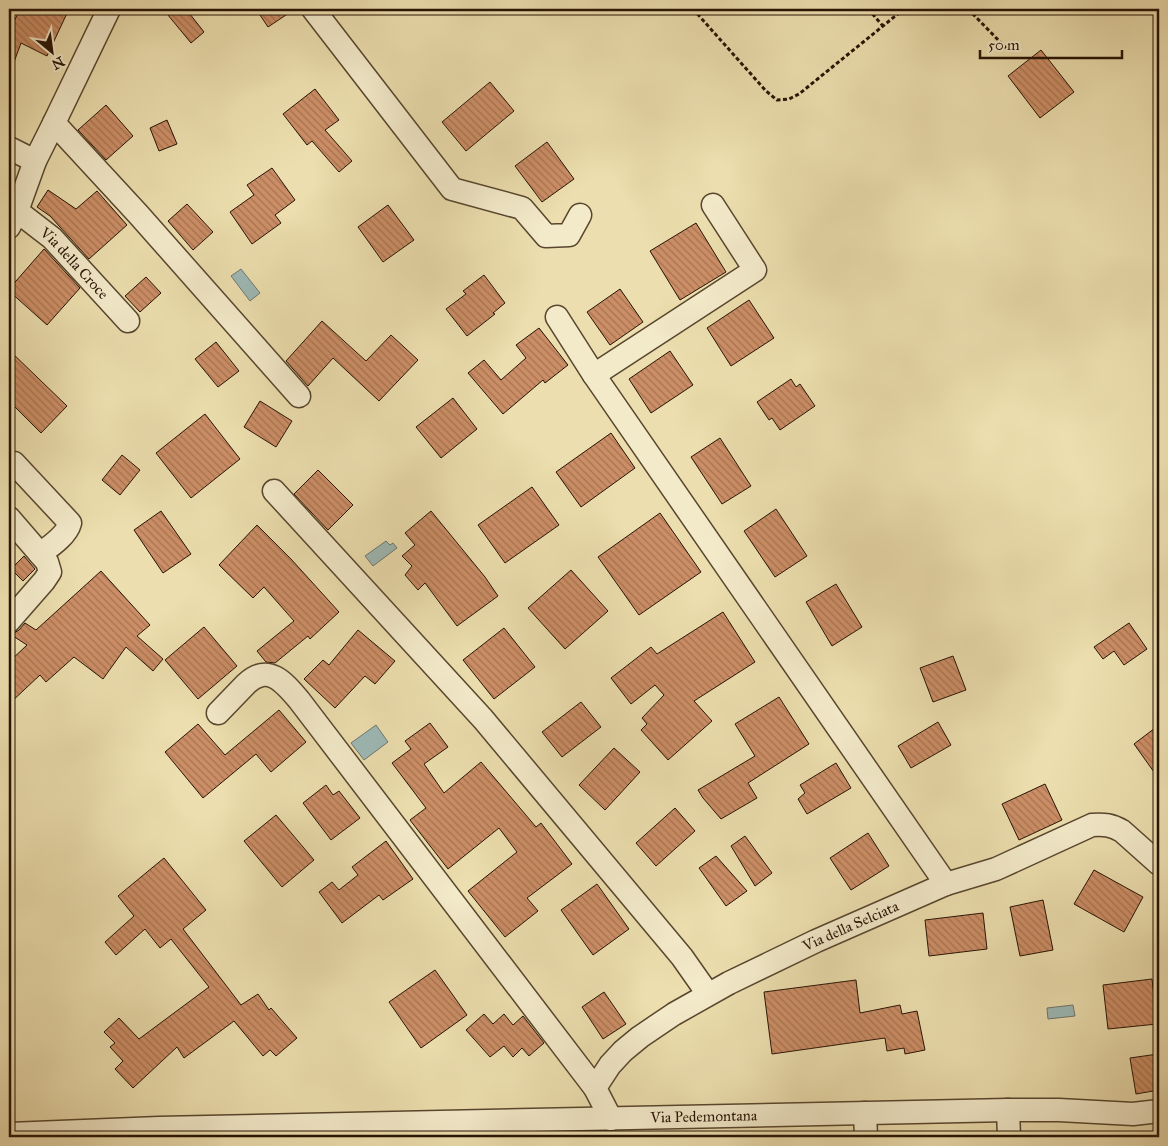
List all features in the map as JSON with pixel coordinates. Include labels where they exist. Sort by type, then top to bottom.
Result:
[{"type":"street","name":"Via della Croce","points":[[109,9],[35,161],[11,217],[52,238],[128,322]]},
{"type":"street","points":[[313,9],[452,189],[522,208],[546,236],[569,234],[580,215]]},
{"type":"street","points":[[54,123],[138,214],[299,396]]},
{"type":"street","points":[[9,148],[35,161]]},
{"type":"street","points":[[594,375],[755,270],[713,205]]},
{"type":"street","points":[[557,317],[594,375],[946,884]]},
{"type":"street","points":[[9,464],[14,463],[70,523],[69,528],[40,554]]},
{"type":"street","points":[[274,491],[483,719],[682,957],[708,994]]},
{"type":"street","points":[[9,518],[47,562],[50,572],[9,622]]},
{"type":"street","points":[[218,713],[250,680],[259,675],[268,674],[274,676],[289,689],[595,1088],[611,1119]]},
{"type":"street","name":"Via della Selciata","points":[[595,1088],[610,1065],[623,1051],[659,1024],[708,994],[786,955],[946,884],[996,869],[1092,825],[1110,825],[1122,831],[1159,864]]},
{"type":"street","points":[[1008,1110],[1009,1137]]},
{"type":"street","name":"Via Pedemontana","points":[[9,1134],[62,1135],[178,1128],[1008,1110],[1059,1110],[1126,1114],[1159,1112]]},
{"type":"street","points":[[865,1113],[866,1137]]},
{"type":"path","points":[[693,9],[766,91],[777,100],[789,99],[799,94],[904,9]]},
{"type":"path","points":[[868,9],[884,26]]},
{"type":"path","points":[[968,9],[1007,48]]},
{"type":"water","points":[[241,269],[260,293],[250,301],[231,276]]},
{"type":"water","points":[[386,541],[390,545],[393,543],[397,548],[373,566],[365,556]]},
{"type":"water","points":[[376,725],[388,742],[364,760],[351,743]]},
{"type":"water","points":[[1073,1005],[1075,1016],[1048,1019],[1047,1008]]},
{"type":"building","points":[[20,9],[69,9],[47,56],[21,43],[10,73],[9,32]]},
{"type":"building","points":[[163,9],[186,9],[204,32],[191,43]]},
{"type":"building","points":[[256,9],[295,9],[268,27]]},
{"type":"building","points":[[1041,50],[1074,92],[1040,118],[1008,76]]},
{"type":"building","points":[[490,82],[514,111],[466,151],[442,122]]},
{"type":"building","points":[[315,89],[339,120],[325,130],[352,161],[339,172],[312,141],[307,145],[283,114]]},
{"type":"building","points":[[106,105],[133,136],[106,160],[78,130]]},
{"type":"building","points":[[167,120],[177,144],[159,151],[150,128]]},
{"type":"building","points":[[547,142],[574,179],[542,202],[515,166]]},
{"type":"building","points":[[272,168],[295,200],[275,215],[281,223],[252,244],[230,212],[254,195],[247,185]]},
{"type":"building","points":[[48,190],[76,209],[97,191],[127,225],[89,259],[50,216],[37,207]]},
{"type":"building","points":[[187,204],[213,232],[193,250],[168,221]]},
{"type":"building","points":[[388,205],[414,240],[383,262],[358,227]]},
{"type":"building","points":[[696,223],[726,272],[680,300],[650,251]]},
{"type":"building","points":[[44,249],[80,288],[47,325],[9,291]]},
{"type":"building","points":[[484,275],[505,303],[493,313],[495,314],[467,336],[446,309],[466,294],[463,291]]},
{"type":"building","points":[[146,277],[161,293],[140,312],[125,296]]},
{"type":"building","points":[[620,289],[643,322],[610,345],[587,312]]},
{"type":"building","points":[[749,300],[774,338],[731,366],[707,328]]},
{"type":"building","points":[[322,321],[366,361],[391,335],[418,360],[379,401],[333,358],[308,386],[286,361]]},
{"type":"building","points":[[539,328],[568,365],[545,383],[543,380],[503,414],[468,373],[484,360],[501,380],[526,358],[516,345]]},
{"type":"building","points":[[216,342],[239,371],[218,387],[195,359]]},
{"type":"building","points":[[9,350],[67,406],[41,433],[9,401]]},
{"type":"building","points":[[670,351],[693,385],[651,413],[629,379]]},
{"type":"building","points":[[791,379],[796,387],[800,384],[815,406],[780,430],[772,418],[769,420],[757,402]]},
{"type":"building","points":[[453,398],[477,429],[441,458],[416,427]]},
{"type":"building","points":[[260,401],[292,421],[276,447],[244,427]]},
{"type":"building","points":[[205,414],[240,459],[191,498],[156,453]]},
{"type":"building","points":[[611,433],[635,468],[581,507],[556,472]]},
{"type":"building","points":[[720,438],[751,486],[722,504],[691,457]]},
{"type":"building","points":[[122,455],[140,470],[120,495],[102,480]]},
{"type":"building","points":[[318,470],[353,505],[328,530],[294,494]]},
{"type":"building","points":[[532,487],[559,525],[505,563],[478,525]]},
{"type":"building","points":[[776,509],[807,556],[775,577],[744,531]]},
{"type":"building","points":[[161,511],[191,554],[163,573],[134,530]]},
{"type":"building","points":[[431,511],[485,577],[498,596],[457,626],[425,583],[418,590],[405,575],[412,566],[402,556],[415,545],[405,533]]},
{"type":"building","points":[[660,513],[701,572],[639,615],[598,557]]},
{"type":"building","points":[[257,525],[339,612],[310,639],[308,636],[275,663],[266,662],[257,651],[294,621],[264,587],[253,598],[219,565]]},
{"type":"building","points":[[24,556],[35,569],[23,581],[11,569]]},
{"type":"building","points":[[571,570],[608,611],[565,649],[528,608]]},
{"type":"building","points":[[101,571],[150,625],[137,636],[163,659],[153,671],[126,647],[103,679],[74,657],[46,682],[40,675],[9,704],[9,662],[27,645],[10,634],[19,630],[25,623],[36,630]]},
{"type":"building","points":[[836,584],[862,627],[832,646],[806,602]]},
{"type":"building","points":[[723,612],[755,662],[694,701],[712,721],[668,760],[641,730],[647,724],[642,718],[664,695],[655,685],[631,704],[611,678],[651,647],[657,654]]},
{"type":"building","points":[[1129,623],[1147,649],[1124,665],[1114,651],[1103,659],[1094,647]]},
{"type":"building","points":[[204,627],[237,666],[198,699],[165,660]]},
{"type":"building","points":[[504,628],[535,667],[494,699],[463,660]]},
{"type":"building","points":[[358,630],[395,661],[375,684],[365,676],[335,708],[304,679],[323,660],[329,665]]},
{"type":"building","points":[[953,656],[966,690],[933,702],[920,668]]},
{"type":"building","points":[[779,697],[809,744],[748,783],[757,798],[721,819],[698,790],[755,756],[735,724]]},
{"type":"building","points":[[581,702],[601,727],[562,757],[542,732]]},
{"type":"building","points":[[279,710],[306,742],[271,772],[256,754],[203,798],[165,752],[198,724],[225,755]]},
{"type":"building","points":[[938,722],[951,745],[911,768],[898,746]]},
{"type":"building","points":[[430,723],[448,747],[424,764],[444,793],[481,762],[536,827],[541,823],[572,864],[527,898],[538,911],[505,937],[468,891],[517,852],[499,828],[448,869],[410,820],[426,808],[392,763],[411,749],[405,741]]},
{"type":"building","points":[[1159,725],[1159,779],[1134,744]]},
{"type":"building","points":[[614,748],[640,772],[605,810],[579,785]]},
{"type":"building","points":[[836,763],[851,788],[807,814],[798,799],[805,793],[800,785]]},
{"type":"building","points":[[1045,784],[1062,820],[1019,840],[1002,804]]},
{"type":"building","points":[[326,785],[333,795],[339,791],[360,818],[331,840],[303,803]]},
{"type":"building","points":[[675,808],[695,831],[656,866],[636,843]]},
{"type":"building","points":[[276,815],[314,860],[282,887],[244,841]]},
{"type":"building","points":[[868,833],[889,866],[851,890],[830,858]]},
{"type":"building","points":[[745,836],[772,873],[755,886],[731,846]]},
{"type":"building","points":[[386,841],[413,879],[383,900],[379,895],[342,923],[319,892],[332,882],[339,890],[358,875],[352,867]]},
{"type":"building","points":[[716,856],[747,891],[726,906],[699,868]]},
{"type":"building","points":[[164,858],[206,910],[183,929],[241,1005],[258,994],[269,1010],[271,1008],[297,1038],[276,1056],[270,1050],[263,1056],[234,1021],[184,1058],[177,1047],[133,1088],[115,1069],[123,1061],[110,1047],[115,1043],[104,1032],[119,1018],[139,1039],[209,987],[171,939],[160,948],[145,929],[116,955],[105,942],[134,916],[118,896]]},
{"type":"building","points":[[1094,870],[1143,897],[1124,932],[1074,904]]},
{"type":"building","points":[[597,884],[629,929],[593,955],[561,910]]},
{"type":"building","points":[[1043,900],[1053,950],[1020,956],[1010,907]]},
{"type":"building","points":[[983,913],[987,949],[929,956],[925,920]]},
{"type":"building","points":[[435,970],[467,1015],[421,1048],[389,1002]]},
{"type":"building","points":[[1152,979],[1157,1024],[1108,1029],[1103,985]]},
{"type":"building","points":[[856,980],[860,1013],[900,1005],[902,1014],[917,1011],[925,1050],[905,1054],[904,1048],[887,1051],[885,1038],[772,1054],[764,992]]},
{"type":"building","points":[[604,992],[626,1024],[603,1039],[582,1007]]},
{"type":"building","points":[[484,1014],[493,1024],[504,1014],[513,1025],[523,1016],[544,1043],[529,1056],[522,1048],[513,1057],[504,1046],[490,1057],[466,1030]]},
{"type":"building","points":[[1158,1054],[1159,1090],[1136,1094],[1130,1058]]}]
